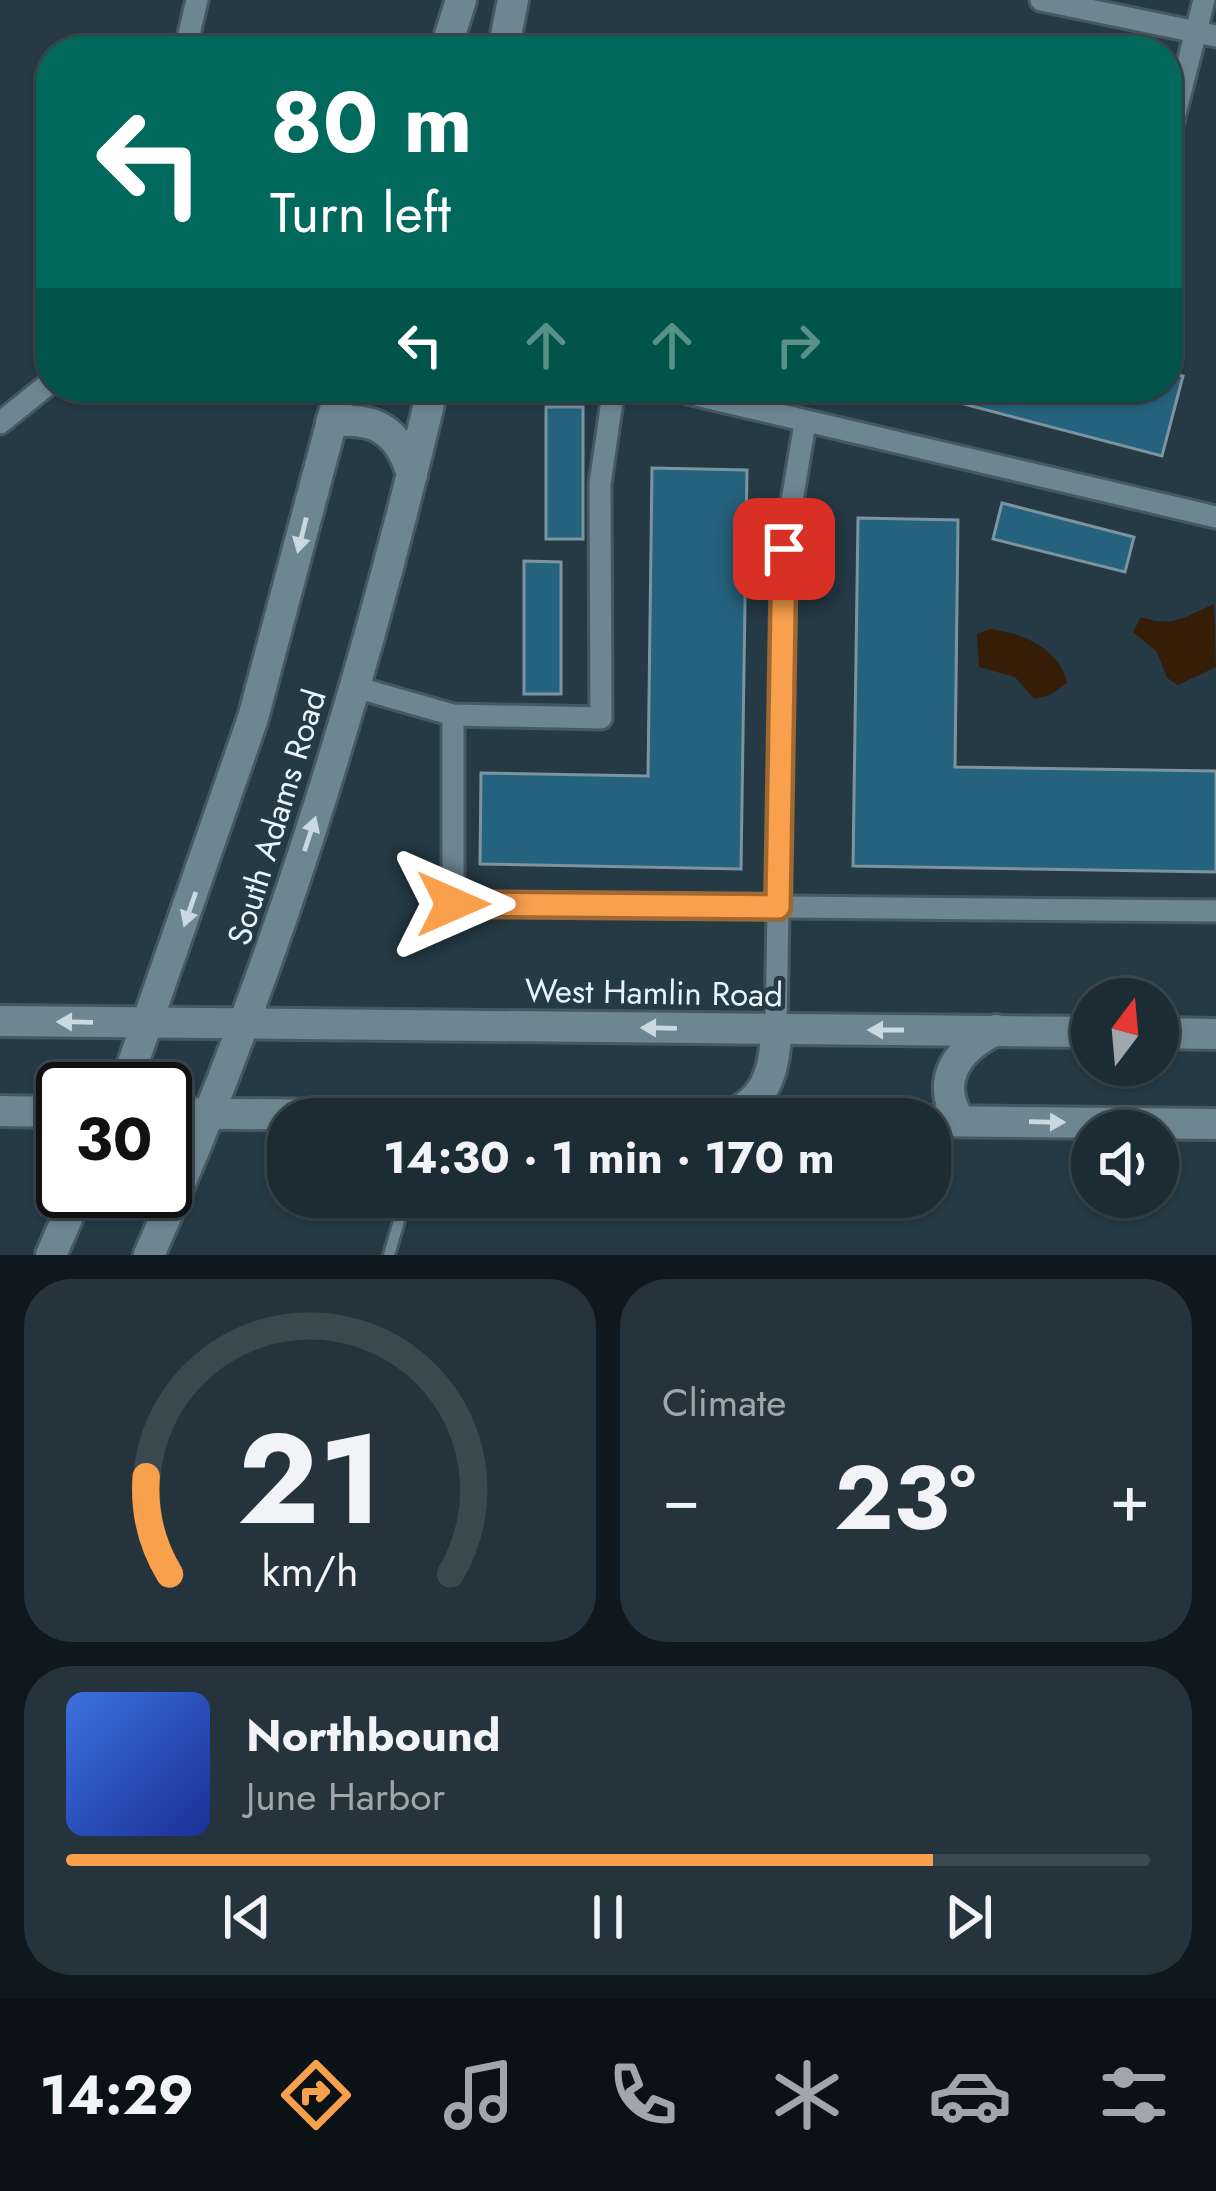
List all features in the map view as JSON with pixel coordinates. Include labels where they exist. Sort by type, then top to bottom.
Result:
[{"type":"main road","points":[[449,36],[460,0]]},
{"type":"main road","points":[[506,36],[513,0]]},
{"type":"main road","name":"South Adams Road","points":[[134,1062],[253,718],[337,402]]},
{"type":"main road","name":"South Adams Road","points":[[149,1255],[246,1024],[355,688],[429,402]]},
{"type":"main road","points":[[331,422],[358,420],[386,428],[406,453],[412,475]]},
{"type":"main road","name":"West Hamlin Road","points":[[0,1021],[1071,1032]]},
{"type":"main road","points":[[757,1098],[774,1062],[776,1030]]},
{"type":"main road","points":[[948,1098],[951,1071],[965,1049],[996,1030]]},
{"type":"main road","points":[[1179,1033],[1216,1034]]},
{"type":"main road","points":[[0,1111],[36,1112]]},
{"type":"main road","points":[[192,1114],[267,1115]]},
{"type":"main road","points":[[951,1121],[1216,1124]]},
{"type":"main road","points":[[51,1255],[68,1218]]},
{"type":"street","points":[[189,36],[197,0]]},
{"type":"street","points":[[1041,0],[1206,34]]},
{"type":"street","points":[[1182,102],[1206,34],[1204,0]]},
{"type":"street","points":[[0,423],[36,394]]},
{"type":"street","points":[[355,688],[453,715],[601,718],[600,484],[612,402]]},
{"type":"street","points":[[722,402],[1216,518]]},
{"type":"street","points":[[776,1030],[784,549],[806,423]]},
{"type":"street","points":[[453,715],[453,904],[1216,911]]},
{"type":"lane","points":[[389,1255],[400,1218]]},
{"type":"shaded area","points":[[1214,604],[1216,667],[1178,685],[1167,678],[1157,652],[1133,632],[1141,617],[1171,621]]},
{"type":"shaded area","points":[[990,629],[1038,644],[1057,660],[1067,683],[1034,699],[1015,677],[979,667],[977,634]]},
{"type":"building","points":[[956,402],[1176,402],[1162,456]]},
{"type":"building","points":[[546,407],[583,407],[583,539],[546,539]]},
{"type":"building","points":[[652,468],[747,470],[741,869],[480,864],[481,773],[648,776]]},
{"type":"building","points":[[1002,503],[1134,537],[1125,572],[993,539]]},
{"type":"building","points":[[858,518],[958,520],[955,767],[1216,771],[1216,872],[853,866]]},
{"type":"building","points":[[524,561],[561,562],[561,694],[524,694]]},
{"type":"route","points":[[453,904],[778,907],[784,549]]}]
